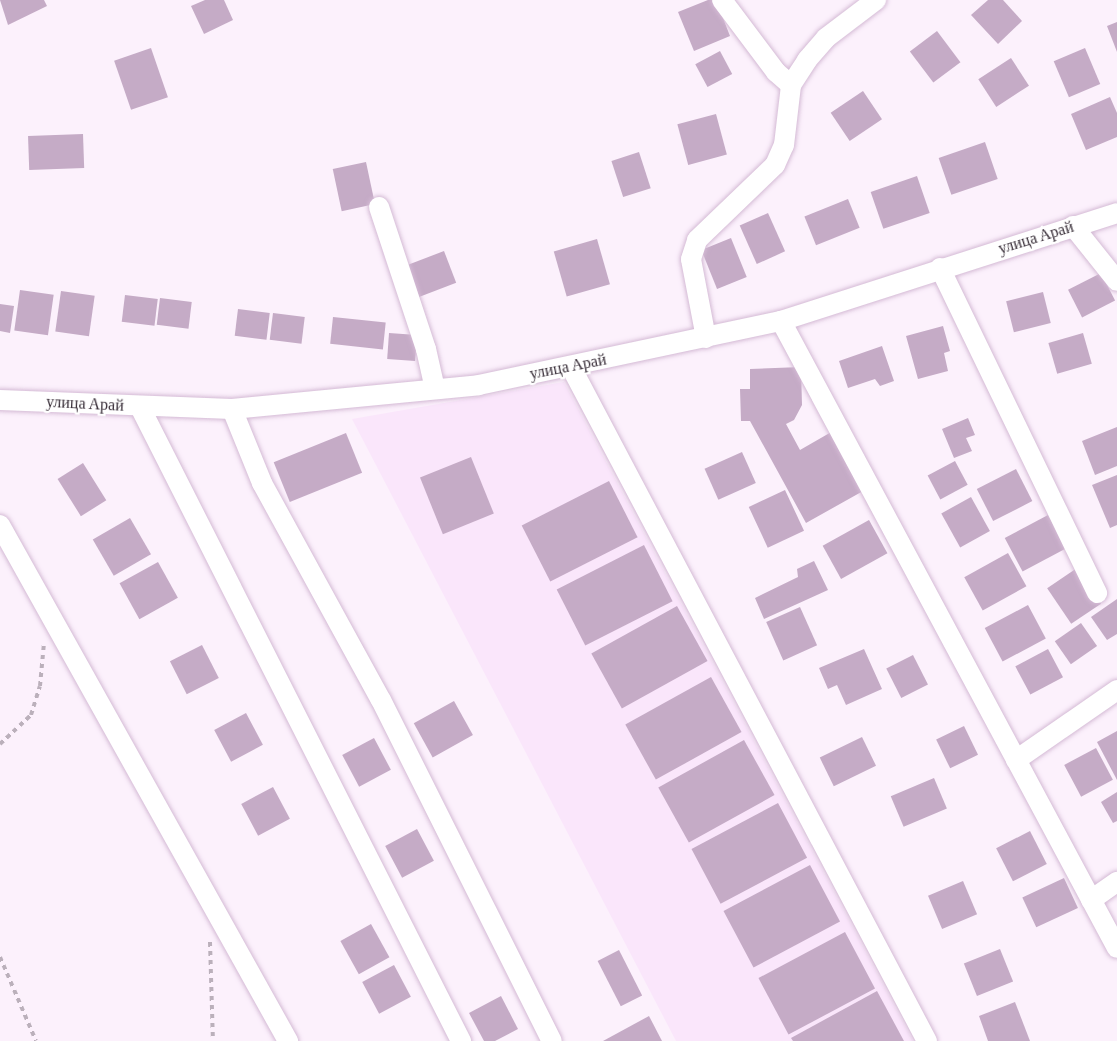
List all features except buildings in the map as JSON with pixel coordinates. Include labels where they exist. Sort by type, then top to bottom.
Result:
[{"type":"street","points":[[722,0],[776,72],[791,85]]},
{"type":"street","points":[[706,338],[691,259],[697,240],[775,165],[784,145],[791,85],[826,38],[876,0]]},
{"type":"street","points":[[379,207],[426,349],[435,389]]},
{"type":"street","name":"улица Арай","points":[[0,400],[232,409],[435,389],[571,367],[781,321],[940,268],[1117,213]]},
{"type":"street","points":[[1073,226],[1117,280]]},
{"type":"street","points":[[940,268],[1096,592]]},
{"type":"street","points":[[781,321],[1117,948]]},
{"type":"street","points":[[571,367],[927,1041]]},
{"type":"street","points":[[140,407],[461,1041]]},
{"type":"street","points":[[232,409],[262,483],[381,700],[552,1041]]},
{"type":"street","points":[[0,525],[288,1041]]},
{"type":"street","points":[[1016,760],[1117,690]]},
{"type":"street","points":[[1091,900],[1117,882]]},
{"type":"path","points":[[0,744],[31,715],[40,686],[44,639]]},
{"type":"path","points":[[209,930],[213,1041]]},
{"type":"path","points":[[0,957],[36,1041]]},
{"type":"shaded area","points":[[564,382],[913,1041],[676,1041],[352,419]]}]
